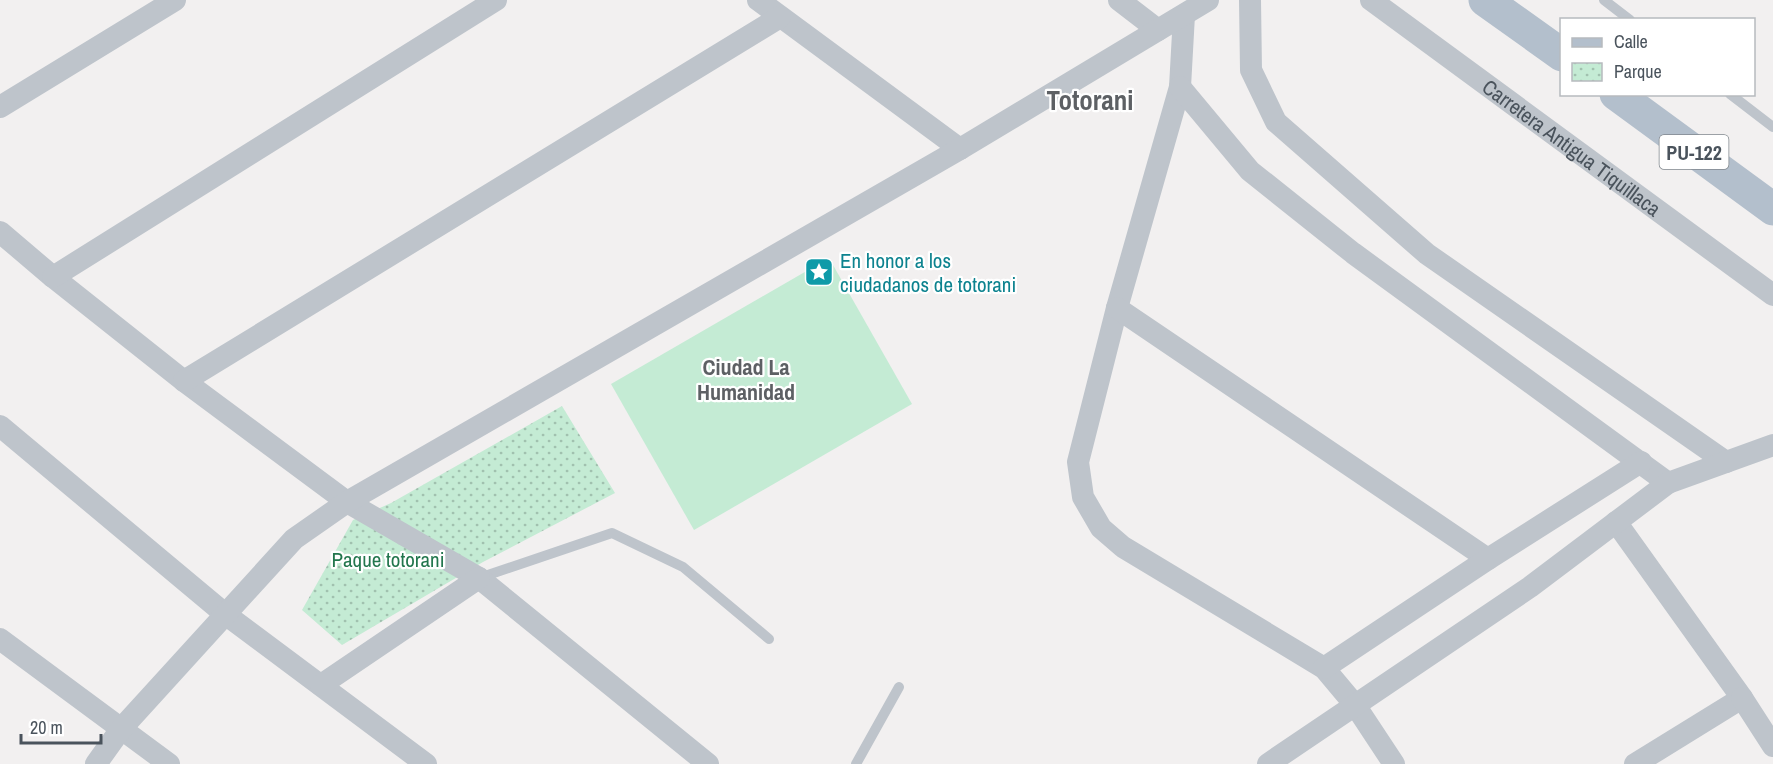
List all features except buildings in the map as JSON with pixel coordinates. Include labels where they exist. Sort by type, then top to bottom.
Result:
[{"type":"main road","points":[[1485,0],[1560,54]]},
{"type":"main road","name":"PU-122","points":[[1619,96],[1773,209]]},
{"type":"street","points":[[0,107],[175,0]]},
{"type":"street","points":[[53,277],[496,0]]},
{"type":"street","points":[[758,0],[960,149]]},
{"type":"street","points":[[1119,0],[1158,30]]},
{"type":"street","points":[[96,764],[121,729],[294,540],[347,502],[960,149],[1208,0]]},
{"type":"street","points":[[1250,0],[1251,70],[1276,122],[1427,254],[1726,462]]},
{"type":"street","name":"Carretera Antigua Tiquillaca","points":[[1371,0],[1773,295]]},
{"type":"street","points":[[1184,15],[1180,87],[1117,308],[1078,462],[1083,497],[1101,528],[1123,547],[1324,668],[1355,705],[1394,764]]},
{"type":"street","points":[[184,381],[780,18]]},
{"type":"street","points":[[1180,87],[1250,171],[1353,253],[1668,483]]},
{"type":"street","points":[[0,232],[184,381],[347,502],[479,578],[708,764]]},
{"type":"street","points":[[1117,308],[1488,559]]},
{"type":"street","points":[[0,426],[225,614],[426,764]]},
{"type":"street","points":[[1268,764],[1530,587],[1668,483],[1773,445]]},
{"type":"street","points":[[1324,668],[1488,559],[1641,462]]},
{"type":"street","points":[[1616,522],[1742,698],[1773,746]]},
{"type":"street","points":[[321,685],[479,578]]},
{"type":"street","points":[[0,639],[168,764]]},
{"type":"street","points":[[1635,764],[1742,698]]},
{"type":"lane","points":[[1604,0],[1627,18]]},
{"type":"lane","points":[[1733,96],[1773,127]]},
{"type":"lane","points":[[479,578],[612,533],[683,567],[769,639]]},
{"type":"lane","points":[[856,764],[899,687]]},
{"type":"green space","points":[[829,258],[912,404],[694,530],[611,384]]},
{"type":"green space","name":"Paque totorani","points":[[562,406],[615,493],[483,562],[342,645],[302,610],[353,520],[391,503]]},
{"type":"place","name":"En honor a los ciudadanos de totorani","points":[[819,272]]},
{"type":"district","name":"Totorani","points":[[1090,100]]},
{"type":"district","name":"Ciudad La Humanidad","points":[[746,380]]}]
